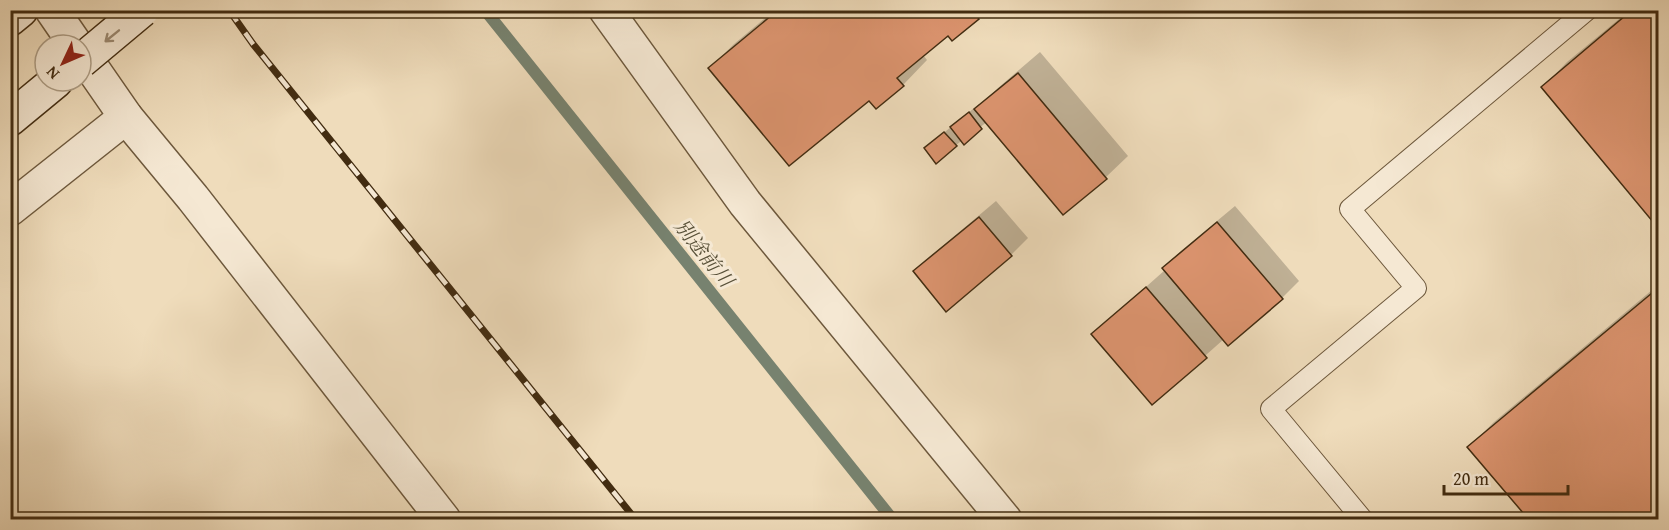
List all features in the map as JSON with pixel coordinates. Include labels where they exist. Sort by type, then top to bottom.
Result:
[{"type":"street","points":[[10,19],[21,10]]},
{"type":"street","points":[[52,10],[68,33]]},
{"type":"street","points":[[93,51],[142,10]]},
{"type":"street","points":[[606,10],[745,203],[1005,519]]},
{"type":"street","points":[[93,69],[126,117],[193,198],[444,519]]},
{"type":"street","points":[[10,119],[41,93]]},
{"type":"street","points":[[10,209],[126,117]]},
{"type":"lane","points":[[1363,519],[1271,409],[1416,288],[1350,209],[1587,10]]},
{"type":"building","points":[[778,10],[973,10],[979,19],[952,41],[948,36],[897,78],[904,86],[876,109],[869,101],[789,166],[708,68]]},
{"type":"building","points":[[1632,10],[1658,10],[1658,228],[1541,87]]},
{"type":"building","points":[[1018,73],[1107,179],[1063,215],[974,109]]},
{"type":"building","points":[[969,112],[982,129],[964,145],[950,127]]},
{"type":"building","points":[[944,132],[957,146],[936,164],[924,148]]},
{"type":"building","points":[[979,217],[1012,256],[946,312],[913,271]]},
{"type":"building","points":[[1217,222],[1283,299],[1228,346],[1162,268]]},
{"type":"building","points":[[1146,287],[1207,358],[1152,405],[1091,334]]},
{"type":"building","points":[[1658,288],[1658,520],[1517,520],[1524,514],[1467,447]]},
{"type":"waterway","name":"別途前川","points":[[485,10],[893,520]]},
{"type":"railway","points":[[229,10],[253,44],[636,520]]}]
